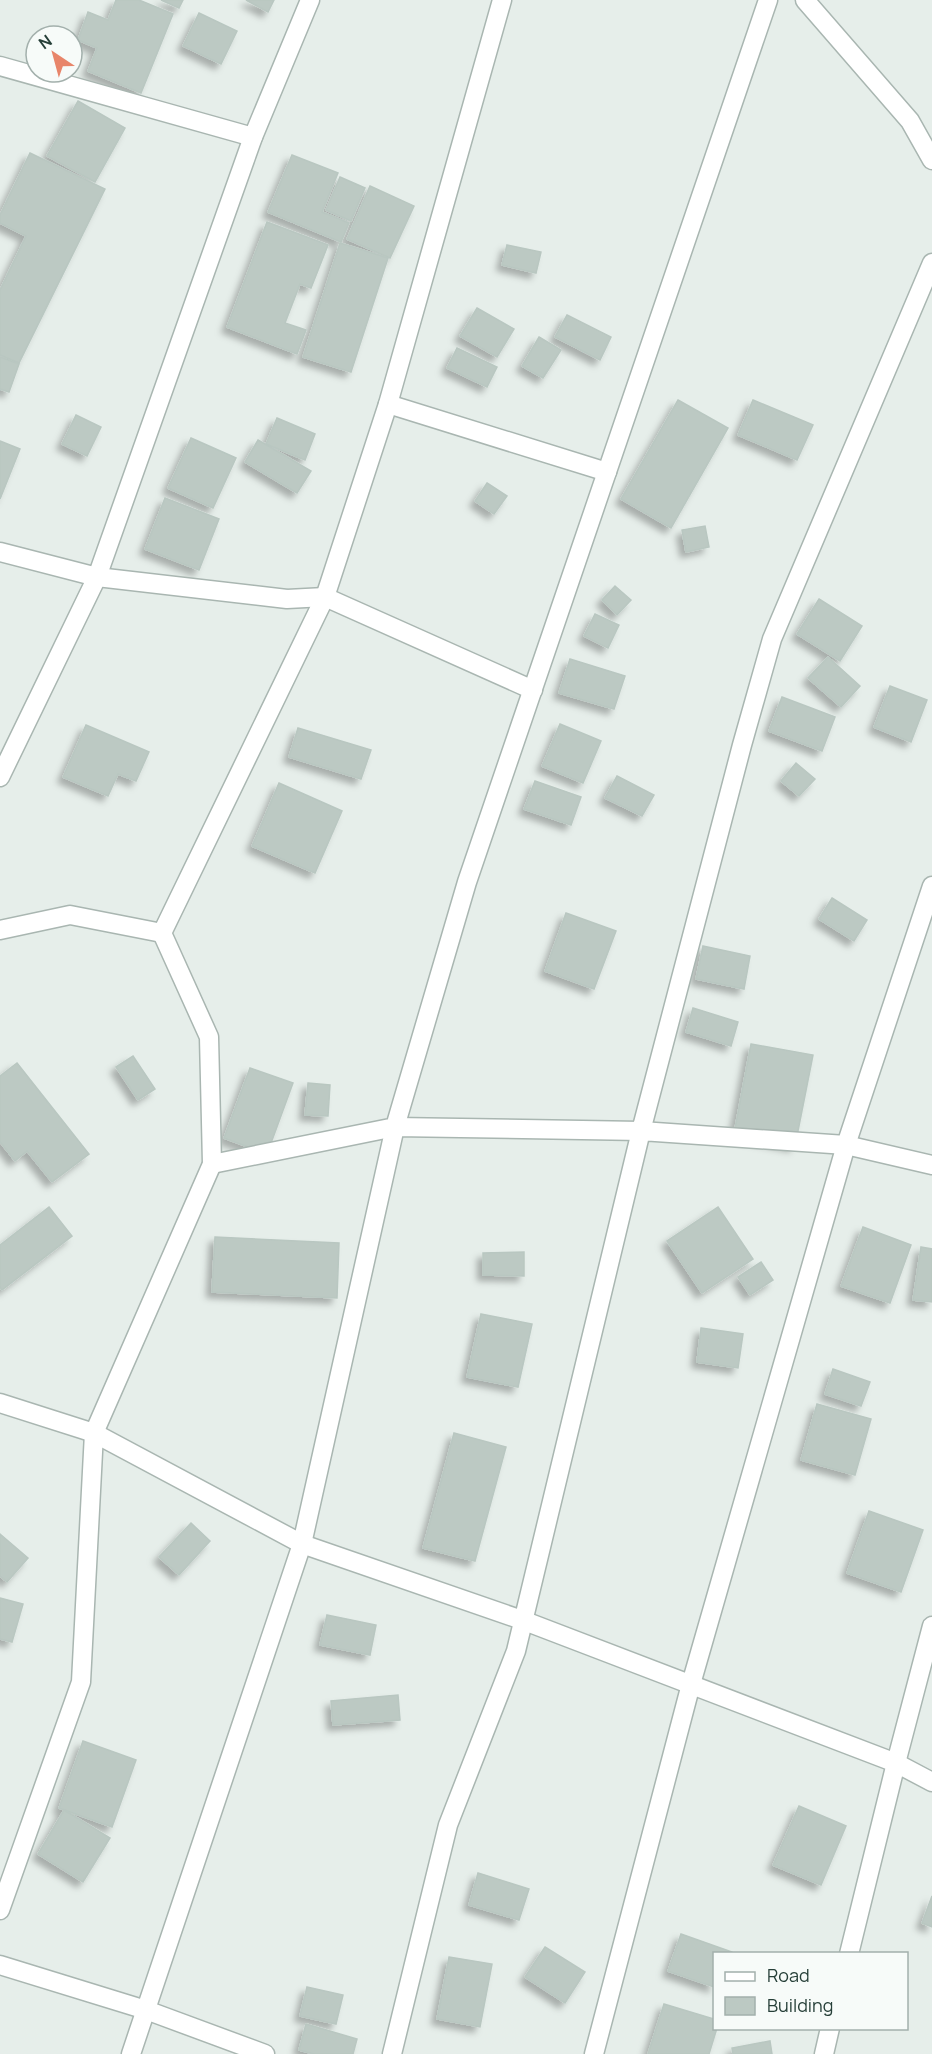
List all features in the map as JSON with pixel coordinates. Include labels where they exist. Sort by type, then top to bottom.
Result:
[{"type":"street","points":[[0,777],[97,578],[253,137],[310,0]]},
{"type":"street","points":[[162,933],[325,597],[388,404],[502,0]]},
{"type":"street","points":[[131,2054],[302,1544],[395,1127],[467,882],[768,0]]},
{"type":"street","points":[[805,0],[910,121],[932,160]]},
{"type":"street","points":[[0,66],[253,137]]},
{"type":"street","points":[[392,2054],[448,1825],[516,1651],[641,1131],[772,639],[932,263]]},
{"type":"street","points":[[388,404],[607,472]]},
{"type":"street","points":[[0,552],[97,578],[287,599],[325,597],[532,690]]},
{"type":"street","points":[[594,2054],[692,1684],[846,1145],[932,886]]},
{"type":"street","points":[[0,930],[70,915],[162,933]]},
{"type":"street","points":[[0,1910],[81,1682],[94,1433],[212,1164],[209,1037],[162,933]]},
{"type":"street","points":[[212,1164],[395,1127],[641,1131],[846,1145],[932,1165]]},
{"type":"street","points":[[0,1403],[94,1433],[302,1544],[522,1620],[692,1684],[896,1763],[932,1782]]},
{"type":"street","points":[[849,1952],[932,1626]]},
{"type":"street","points":[[0,1965],[146,2010],[265,2054]]},
{"type":"street","points":[[824,2054],[830,2030]]},
{"type":"building","points":[[116,0],[139,0],[173,14],[141,93],[88,71],[97,48],[84,43],[84,24],[88,12],[108,20]]},
{"type":"building","points":[[161,0],[183,0],[179,8]]},
{"type":"building","points":[[246,0],[274,0],[268,12]]},
{"type":"building","points":[[199,13],[237,31],[221,64],[183,46]]},
{"type":"building","points":[[78,101],[125,128],[95,182],[47,156]]},
{"type":"building","points":[[30,153],[105,189],[19,363],[0,355],[0,290],[26,236],[0,223],[0,215]]},
{"type":"building","points":[[292,155],[338,173],[322,212],[349,223],[341,242],[268,212]]},
{"type":"building","points":[[340,177],[365,188],[351,221],[326,210]]},
{"type":"building","points":[[370,186],[414,206],[390,258],[347,239]]},
{"type":"building","points":[[267,222],[328,245],[311,288],[300,284],[285,323],[306,330],[297,354],[227,327]]},
{"type":"building","points":[[340,243],[388,258],[351,372],[303,357]]},
{"type":"building","points":[[507,245],[541,252],[536,273],[502,265]]},
{"type":"building","points":[[477,308],[514,329],[497,357],[460,336]]},
{"type":"building","points":[[567,315],[611,337],[600,360],[555,337]]},
{"type":"building","points":[[539,337],[561,350],[543,378],[522,366]]},
{"type":"building","points":[[457,348],[497,367],[487,387],[447,368]]},
{"type":"building","points":[[0,357],[19,364],[9,392],[0,389]]},
{"type":"building","points":[[678,400],[728,428],[671,528],[621,499]]},
{"type":"building","points":[[753,400],[813,425],[797,460],[738,435]]},
{"type":"building","points":[[76,415],[101,427],[87,456],[62,444]]},
{"type":"building","points":[[277,418],[315,434],[305,460],[266,444]]},
{"type":"building","points":[[191,438],[236,458],[213,508],[168,488]]},
{"type":"building","points":[[258,440],[311,471],[297,493],[245,462]]},
{"type":"building","points":[[0,441],[20,449],[0,499]]},
{"type":"building","points":[[487,483],[507,496],[494,514],[475,501]]},
{"type":"building","points":[[165,498],[219,519],[199,570],[145,549]]},
{"type":"building","points":[[705,526],[709,547],[686,552],[682,530]]},
{"type":"building","points":[[615,586],[631,600],[617,615],[602,600]]},
{"type":"building","points":[[819,599],[862,626],[840,661],[797,634]]},
{"type":"building","points":[[595,614],[619,625],[608,648],[584,636]]},
{"type":"building","points":[[828,657],[860,686],[841,707],[808,678]]},
{"type":"building","points":[[570,659],[625,676],[614,709],[559,693]]},
{"type":"building","points":[[890,686],[927,700],[911,742],[874,727]]},
{"type":"building","points":[[782,697],[835,717],[822,751],[769,731]]},
{"type":"building","points":[[560,724],[601,741],[583,783],[542,766]]},
{"type":"building","points":[[86,725],[149,752],[136,781],[118,774],[108,796],[63,777]]},
{"type":"building","points":[[298,728],[371,750],[361,779],[289,757]]},
{"type":"building","points":[[796,763],[815,779],[799,796],[781,781]]},
{"type":"building","points":[[617,776],[654,795],[642,816],[605,798]]},
{"type":"building","points":[[535,781],[581,797],[571,825],[524,809]]},
{"type":"building","points":[[279,783],[342,811],[315,873],[252,846]]},
{"type":"building","points":[[832,898],[867,920],[854,941],[819,919]]},
{"type":"building","points":[[566,913],[616,931],[594,989],[545,971]]},
{"type":"building","points":[[703,946],[750,956],[744,989],[696,979]]},
{"type":"building","points":[[693,1008],[738,1022],[731,1046],[686,1032]]},
{"type":"building","points":[[751,1044],[813,1055],[795,1146],[734,1134]]},
{"type":"building","points":[[133,1056],[155,1089],[138,1100],[116,1067]]},
{"type":"building","points":[[17,1063],[89,1154],[52,1182],[27,1151],[15,1161],[0,1142],[0,1076]]},
{"type":"building","points":[[250,1068],[293,1083],[267,1154],[224,1138]]},
{"type":"building","points":[[308,1083],[330,1085],[328,1116],[305,1115]]},
{"type":"building","points":[[49,1207],[72,1236],[2,1290],[0,1287],[0,1245]]},
{"type":"building","points":[[718,1207],[753,1259],[702,1293],[667,1241]]},
{"type":"building","points":[[863,1227],[911,1245],[890,1303],[841,1286]]},
{"type":"building","points":[[215,1237],[339,1243],[337,1298],[212,1292]]},
{"type":"building","points":[[921,1247],[932,1249],[932,1302],[913,1300]]},
{"type":"building","points":[[524,1252],[524,1276],[483,1275],[483,1253]]},
{"type":"building","points":[[761,1262],[773,1280],[750,1295],[738,1277]]},
{"type":"building","points":[[481,1314],[532,1324],[518,1387],[467,1377]]},
{"type":"building","points":[[701,1328],[743,1334],[738,1368],[697,1362]]},
{"type":"building","points":[[833,1369],[870,1382],[861,1406],[825,1394]]},
{"type":"building","points":[[817,1404],[871,1419],[855,1475],[801,1460]]},
{"type":"building","points":[[454,1433],[506,1447],[475,1561],[423,1548]]},
{"type":"building","points":[[869,1511],[923,1530],[901,1592],[847,1573]]},
{"type":"building","points":[[191,1523],[210,1541],[179,1575],[159,1557]]},
{"type":"building","points":[[0,1534],[28,1558],[7,1582],[0,1576]]},
{"type":"building","points":[[0,1598],[23,1604],[12,1642],[0,1639]]},
{"type":"building","points":[[327,1615],[376,1625],[370,1655],[320,1645]]},
{"type":"building","points":[[398,1695],[400,1720],[333,1725],[331,1701]]},
{"type":"building","points":[[83,1741],[136,1760],[112,1827],[59,1808]]},
{"type":"building","points":[[799,1806],[846,1826],[821,1885],[773,1865]]},
{"type":"building","points":[[64,1810],[110,1838],[83,1882],[38,1854]]},
{"type":"building","points":[[478,1873],[529,1889],[519,1920],[469,1905]]},
{"type":"building","points":[[932,1896],[932,1927],[922,1923]]},
{"type":"building","points":[[681,1934],[732,1952],[713,1952],[713,1987],[668,1971]]},
{"type":"building","points":[[545,1947],[585,1972],[565,2003],[525,1977]]},
{"type":"building","points":[[449,1957],[492,1964],[480,2027],[437,2019]]},
{"type":"building","points":[[307,1987],[343,1995],[336,2024],[300,2016]]},
{"type":"building","points":[[664,2004],[713,2019],[713,2030],[716,2030],[709,2054],[648,2054]]},
{"type":"building","points":[[306,2024],[357,2039],[353,2054],[314,2054],[299,2050]]},
{"type":"building","points":[[770,2041],[772,2054],[733,2054],[732,2048]]}]
